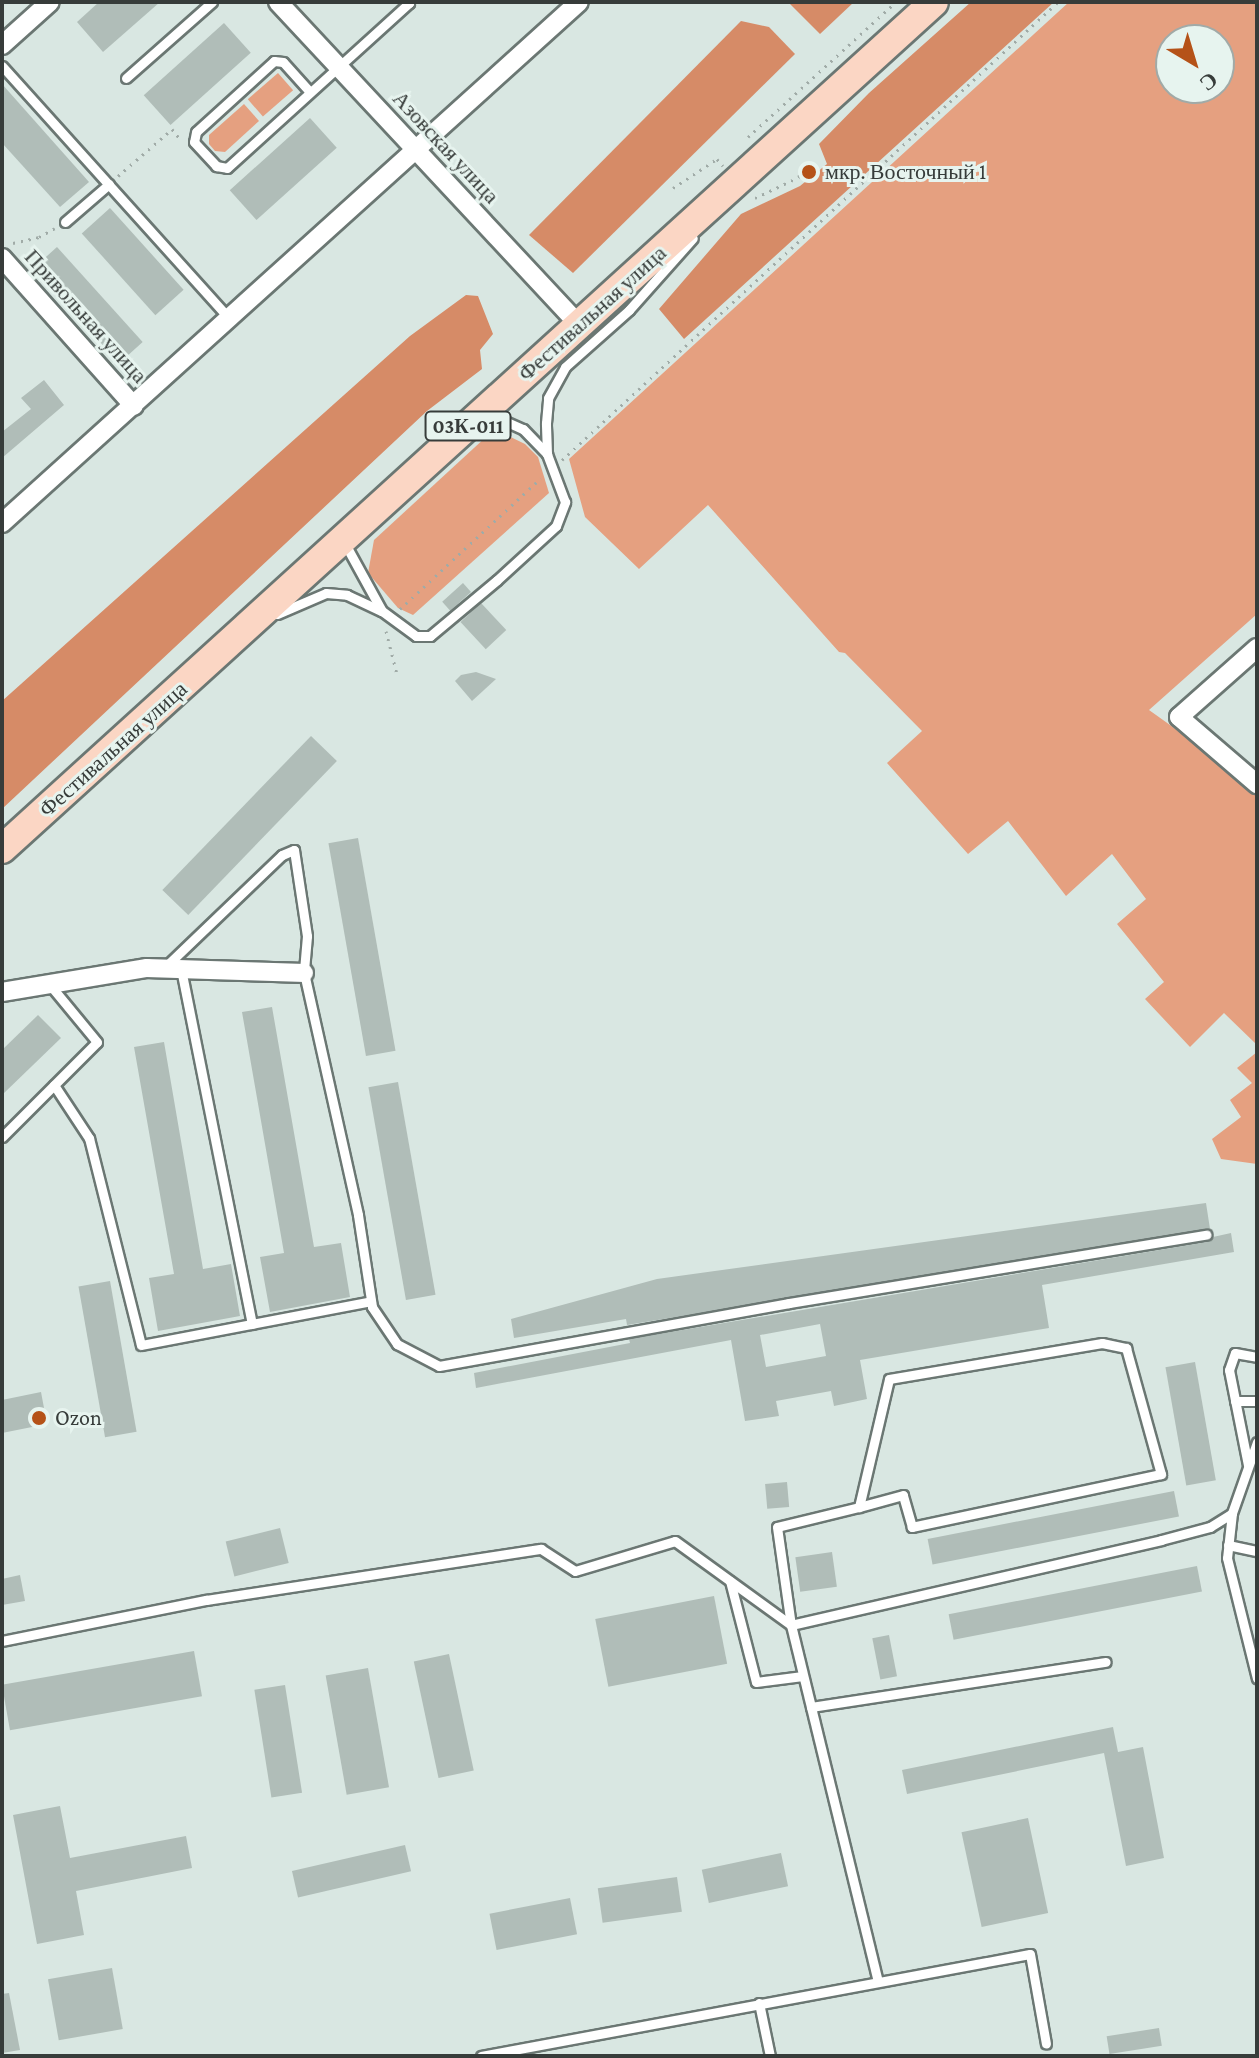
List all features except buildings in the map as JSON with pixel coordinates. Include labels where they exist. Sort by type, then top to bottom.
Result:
[{"type":"main road","name":"Фестивальная улица","points":[[2,849],[934,2]]},
{"type":"street","name":"Азовская улица","points":[[278,2],[579,325]]},
{"type":"street","points":[[2,523],[579,2]]},
{"type":"street","points":[[2,45],[40,5]]},
{"type":"street","name":"Привольная улица","points":[[2,258],[134,406]]},
{"type":"street","points":[[1257,648],[1179,717],[1257,784]]},
{"type":"street","points":[[2,992],[147,968],[304,973]]},
{"type":"lane","points":[[126,78],[212,2]]},
{"type":"lane","points":[[310,92],[283,62],[274,61],[196,132],[194,142],[216,166],[227,168],[409,2]]},
{"type":"lane","points":[[2,66],[228,317]]},
{"type":"lane","points":[[547,454],[548,398],[565,367],[629,310],[772,149]]},
{"type":"lane","points":[[65,222],[109,184]]},
{"type":"lane","points":[[343,540],[382,611],[416,636],[430,636],[497,580],[556,526],[565,502],[547,454],[523,429],[484,412]]},
{"type":"lane","points":[[248,627],[326,593],[347,595],[382,611]]},
{"type":"lane","points":[[252,1324],[172,968],[282,855],[294,850],[307,936],[304,973],[358,1215],[371,1301],[397,1344],[439,1366],[789,1303],[1206,1235]]},
{"type":"lane","points":[[2,1137],[97,1042],[49,984]]},
{"type":"lane","points":[[54,1085],[89,1138],[141,1345],[371,1301]]},
{"type":"lane","points":[[859,1507],[889,1379],[1102,1343],[1126,1348],[1161,1474],[912,1527],[903,1495],[859,1507],[777,1527],[791,1625],[878,1981]]},
{"type":"lane","points":[[1248,1468],[1229,1370],[1235,1353],[1257,1357]]},
{"type":"lane","points":[[1235,1401],[1257,1401]]},
{"type":"lane","points":[[1257,1442],[1232,1513],[1227,1558],[1257,1678]]},
{"type":"lane","points":[[2,1641],[206,1600],[541,1549],[575,1571],[675,1541],[791,1625],[1161,1540],[1210,1527],[1232,1513]]},
{"type":"lane","points":[[1228,1545],[1257,1551]]},
{"type":"lane","points":[[730,1581],[756,1682],[803,1676]]},
{"type":"lane","points":[[1245,1626],[1257,1632]]},
{"type":"lane","points":[[811,1707],[1106,1662]]},
{"type":"lane","points":[[481,2056],[1030,1954],[1046,2044]]},
{"type":"lane","points":[[759,2003],[770,2056]]},
{"type":"path","points":[[743,142],[896,2]]},
{"type":"path","points":[[397,674],[385,626],[390,619],[1058,2]]},
{"type":"path","points":[[109,184],[172,129],[180,139],[195,137]]},
{"type":"path","points":[[2,246],[39,237],[65,222]]},
{"type":"shaded area","points":[[788,2],[854,2],[820,34]]},
{"type":"shaded area","points":[[971,2],[1054,2],[684,339],[659,309],[741,214],[800,186],[827,164],[819,144],[869,93]]},
{"type":"shaded area","points":[[1069,2],[1257,2],[1257,614],[1149,710],[1257,787],[1257,1045],[1224,1013],[1190,1047],[1145,999],[1164,982],[1117,924],[1146,899],[1112,854],[1066,896],[1008,821],[968,854],[887,763],[922,731],[845,653],[839,652],[708,505],[639,569],[585,517],[569,459]]},
{"type":"shaded area","points":[[741,21],[769,27],[795,54],[573,273],[529,235]]},
{"type":"shaded area","points":[[278,73],[293,90],[263,117],[248,99]]},
{"type":"shaded area","points":[[244,104],[259,121],[225,152],[215,151],[209,144],[209,135]]},
{"type":"shaded area","points":[[466,295],[478,296],[493,334],[480,350],[482,369],[427,411],[2,809],[2,701],[410,336]]},
{"type":"shaded area","points":[[502,433],[525,444],[538,457],[549,493],[413,615],[398,608],[368,573],[374,540],[487,436]]},
{"type":"shaded area","points":[[1257,1052],[1257,1164],[1221,1159],[1212,1139],[1241,1117],[1230,1100],[1252,1083],[1237,1068]]},
{"type":"place","name":"мкр. Восточный 1","points":[[809,172]]},
{"type":"place","name":"Ozon","points":[[39,1418]]}]
